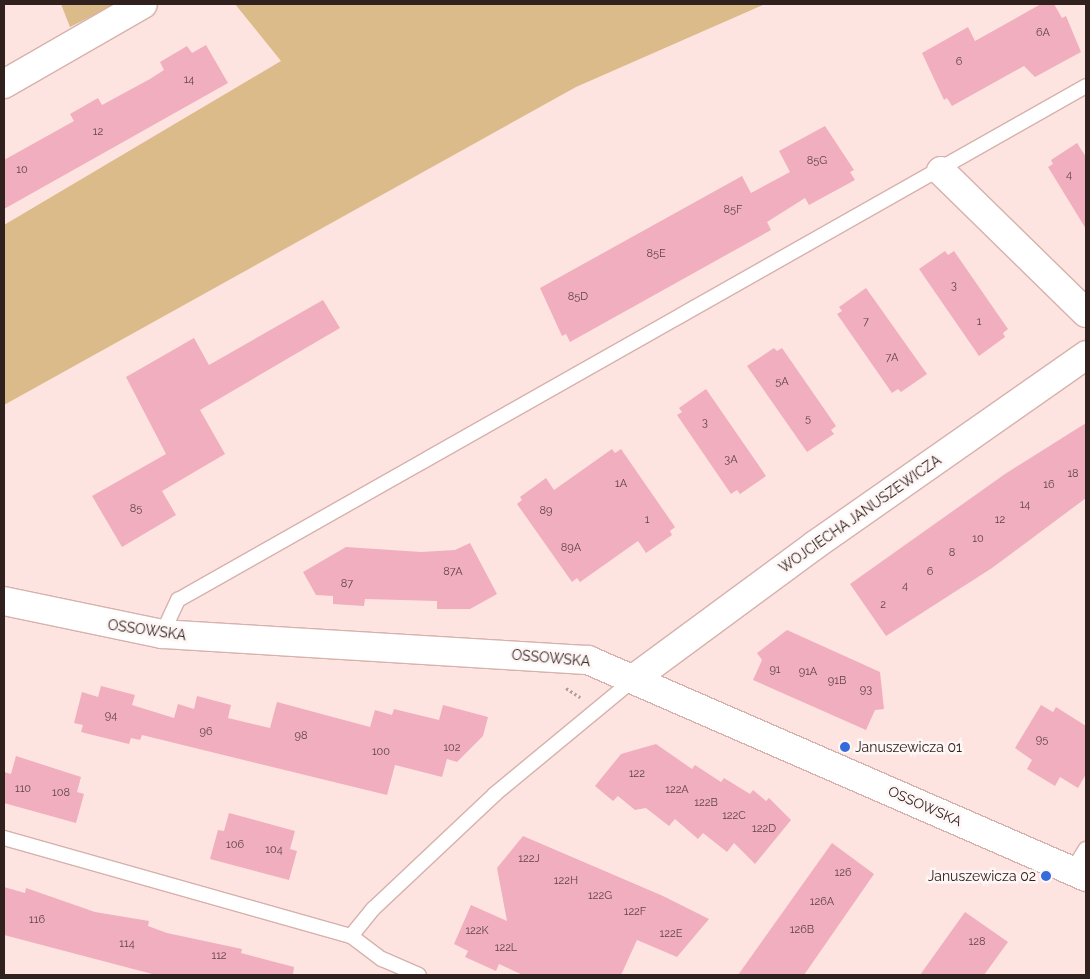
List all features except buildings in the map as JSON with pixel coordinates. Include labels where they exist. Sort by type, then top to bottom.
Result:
[{"type":"street","points":[[4,84],[143,4]]},
{"type":"street","points":[[941,171],[1086,313]]},
{"type":"street","name":"WOJCIECHA JANUSZEWICZA","points":[[636,677],[815,544],[1086,355]]},
{"type":"street","name":"OSSOWSKA","points":[[4,601],[162,634],[422,652],[568,656],[636,677],[1081,866]]},
{"type":"lane","points":[[162,634],[178,600],[941,171],[1086,86]]},
{"type":"lane","points":[[351,936],[373,909],[494,794],[636,677]]},
{"type":"lane","points":[[4,838],[351,936],[382,959],[419,975]]},
{"type":"shaded area","points":[[61,4],[116,4],[70,27]]},
{"type":"shaded area","points":[[235,4],[765,4],[576,87],[4,405],[4,225],[281,61]]},
{"type":"place","name":"Januszewicza 01","points":[[845,747]]},
{"type":"place","name":"Januszewicza 02","points":[[1046,876]]}]
